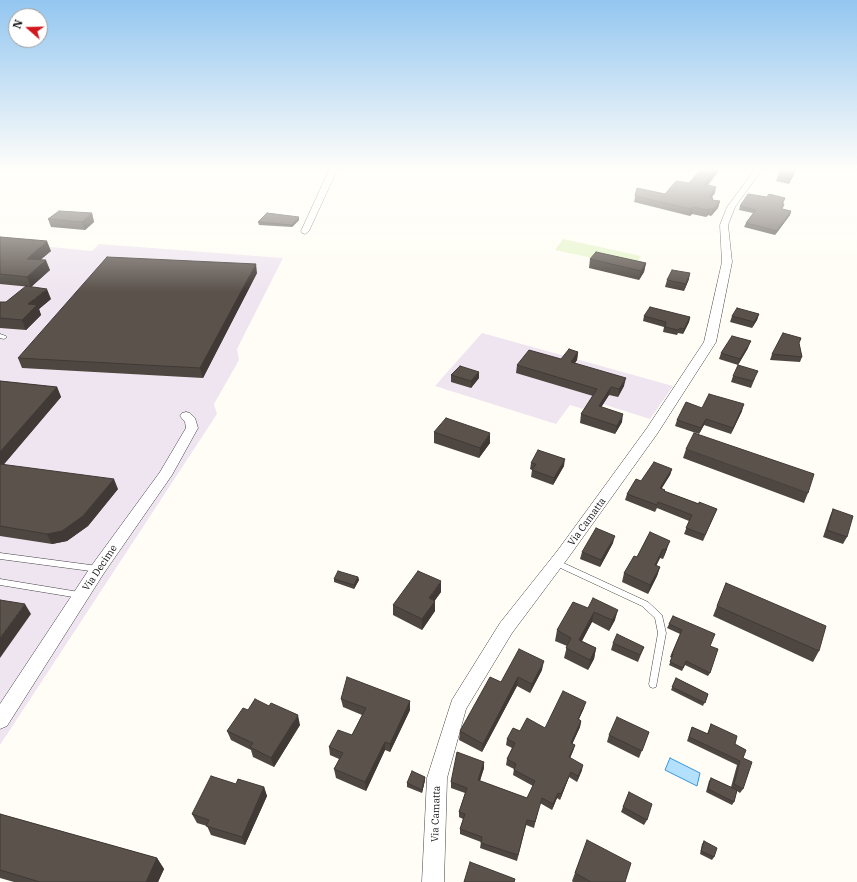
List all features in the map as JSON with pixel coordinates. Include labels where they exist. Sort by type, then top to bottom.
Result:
[{"type":"street","points":[[304,231],[314,209]]},
{"type":"street","name":"Via Camatta","points":[[433,882],[437,778],[458,706],[506,628],[557,563],[652,432],[710,342],[727,262],[724,225],[731,209]]},
{"type":"street","name":"Via Decime","points":[[0,720],[98,569],[165,475],[192,428],[191,421],[186,416]]},
{"type":"lane","points":[[0,556],[98,569]]},
{"type":"lane","points":[[557,563],[646,604],[659,617],[662,633],[653,684]]},
{"type":"lane","points":[[0,582],[81,595]]},
{"type":"shaded area","points":[[0,242],[92,251],[99,244],[283,258],[237,349],[239,360],[214,404],[217,414],[0,745]]},
{"type":"shaded area","points":[[482,333],[673,386],[650,419],[596,402],[590,411],[570,405],[556,424],[435,386]]},
{"type":"green space","points":[[563,239],[641,256],[634,267],[555,250]]},
{"type":"water","points":[[670,758],[700,773],[697,786],[665,770]]},
{"type":"building","points":[[753,209],[783,209],[791,211],[777,231],[746,223],[756,210]]},
{"type":"building","points":[[59,211],[92,213],[82,222],[48,219]]},
{"type":"building","points":[[267,213],[299,217],[292,225],[258,222]]},
{"type":"building","points":[[0,237],[47,241],[27,259],[46,260],[27,277],[0,274]]},
{"type":"building","points":[[596,252],[646,263],[641,271],[590,259]]},
{"type":"building","points":[[107,257],[256,264],[200,368],[18,358]]},
{"type":"building","points":[[672,270],[690,273],[686,284],[667,280]]},
{"type":"building","points":[[26,286],[47,289],[28,304],[37,305],[22,320],[0,318],[0,302],[6,302]]},
{"type":"building","points":[[650,307],[690,317],[684,329],[680,328],[678,330],[665,327],[666,322],[644,316]]},
{"type":"building","points":[[737,308],[759,314],[754,322],[732,316]]},
{"type":"building","points":[[783,333],[801,338],[799,343],[802,357],[772,354]]},
{"type":"building","points":[[732,336],[751,341],[740,359],[721,353]]},
{"type":"building","points":[[569,349],[578,352],[571,362],[626,378],[619,389],[611,387],[599,406],[623,414],[617,426],[581,414],[597,389],[517,365],[529,350],[561,359]]},
{"type":"building","points":[[738,365],[758,371],[753,381],[733,376]]},
{"type":"building","points":[[460,366],[479,372],[471,381],[451,375]]},
{"type":"building","points":[[0,381],[57,387],[0,452]]},
{"type":"building","points":[[709,394],[744,404],[733,428],[706,419],[701,428],[677,420],[686,402],[702,408]]},
{"type":"building","points":[[446,418],[490,433],[480,448],[434,432]]},
{"type":"building","points":[[694,433],[814,474],[808,493],[686,449]]},
{"type":"building","points":[[538,450],[565,459],[554,478],[532,470],[536,464],[531,463]]},
{"type":"building","points":[[654,462],[672,469],[660,488],[665,490],[664,491],[717,509],[705,535],[686,528],[692,515],[658,502],[657,505],[627,494],[636,479],[641,481]]},
{"type":"building","points":[[0,464],[114,479],[83,516],[62,531],[47,534],[0,526]]},
{"type":"building","points":[[833,509],[853,516],[847,537],[827,530]]},
{"type":"building","points":[[596,528],[615,536],[601,560],[582,552]]},
{"type":"building","points":[[650,532],[670,541],[665,550],[663,549],[655,565],[660,567],[650,585],[624,573],[634,556],[637,557]]},
{"type":"building","points":[[338,571],[358,577],[354,585],[334,579]]},
{"type":"building","points":[[418,571],[441,581],[429,598],[435,601],[422,619],[393,605]]},
{"type":"building","points":[[726,583],[826,626],[819,651],[717,606]]},
{"type":"building","points":[[593,598],[618,610],[612,620],[594,612],[579,640],[596,648],[590,660],[566,648],[571,638],[557,630],[573,602],[588,608]]},
{"type":"building","points":[[0,600],[25,604],[0,638]]},
{"type":"building","points":[[673,616],[715,634],[710,646],[718,649],[710,673],[686,661],[683,668],[670,662],[682,630],[669,624]]},
{"type":"building","points":[[617,634],[644,647],[640,655],[613,643]]},
{"type":"building","points":[[519,649],[544,661],[532,684],[518,677],[483,744],[460,731],[490,677],[501,682]]},
{"type":"building","points":[[347,677],[410,701],[390,744],[385,742],[365,782],[334,769],[343,753],[329,747],[338,730],[352,735],[366,708],[341,699]]},
{"type":"building","points":[[676,678],[708,694],[705,703],[672,687]]},
{"type":"building","points":[[563,691],[586,702],[578,719],[581,721],[571,743],[575,745],[569,757],[583,765],[578,776],[571,772],[561,794],[558,793],[553,804],[542,798],[535,822],[527,820],[518,855],[481,843],[482,837],[460,829],[465,814],[459,812],[467,788],[451,782],[457,752],[484,762],[478,780],[527,798],[535,781],[514,770],[516,764],[507,759],[515,743],[507,739],[513,728],[520,731],[527,718],[545,728]]},
{"type":"building","points":[[255,699],[269,706],[271,703],[298,715],[271,758],[250,747],[253,743],[227,731],[243,708],[248,710]]},
{"type":"building","points":[[617,717],[649,732],[642,751],[609,735]]},
{"type":"building","points":[[711,724],[737,736],[735,744],[746,750],[743,758],[752,762],[743,789],[734,784],[740,761],[689,737],[692,727],[708,734]]},
{"type":"building","points":[[412,771],[425,777],[422,790],[407,783]]},
{"type":"building","points":[[211,776],[236,784],[238,779],[264,787],[242,837],[206,826],[209,820],[192,814]]},
{"type":"building","points":[[711,778],[737,790],[734,802],[708,789]]},
{"type":"building","points":[[629,792],[652,804],[647,820],[623,807]]},
{"type":"building","points":[[0,814],[157,858],[146,882],[40,882],[0,870]]},
{"type":"building","points":[[587,840],[631,863],[625,882],[591,882],[575,873]]},
{"type":"building","points":[[704,841],[717,848],[714,857],[701,851]]},
{"type":"building","points":[[470,862],[515,879],[514,882],[464,882]]}]
